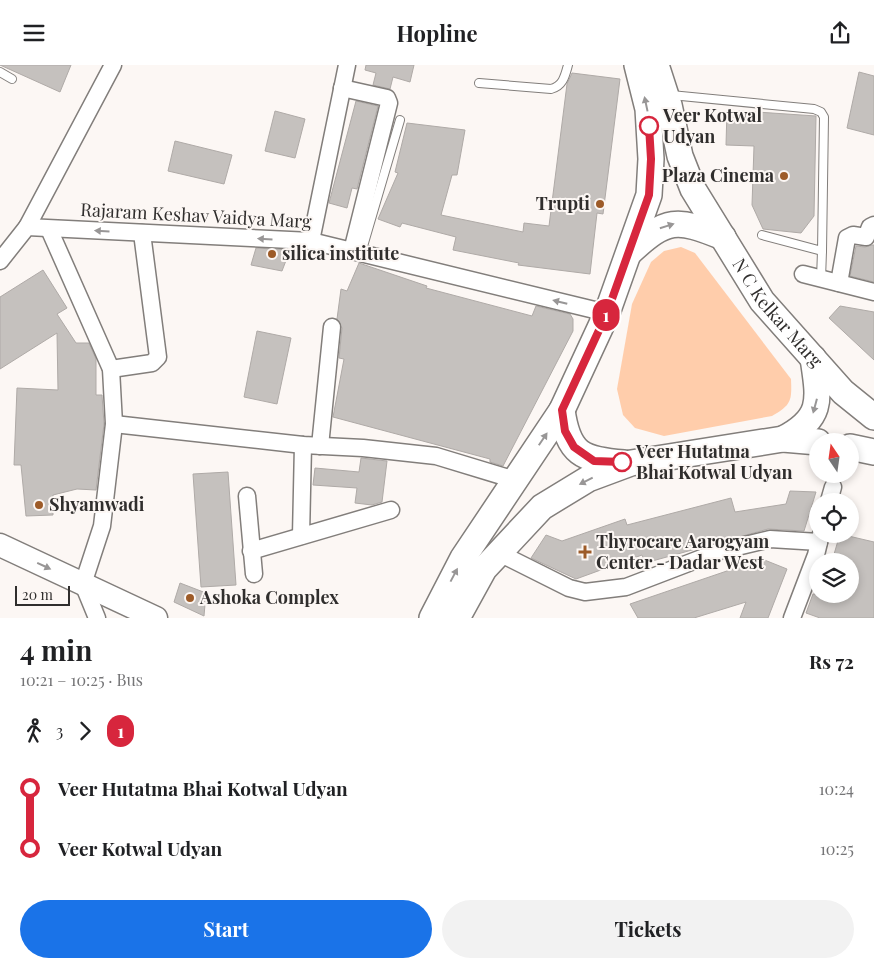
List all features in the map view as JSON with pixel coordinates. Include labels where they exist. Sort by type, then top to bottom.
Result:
[{"type":"main road","points":[[432,618],[463,558],[562,410],[607,313],[649,195],[651,159],[648,109],[637,65]]},
{"type":"main road","name":"N C Kelkar Marg","points":[[461,617],[484,569],[542,507],[588,479],[632,463],[783,439],[798,431],[813,415],[819,395],[813,359],[762,301],[693,189],[680,156],[666,95],[656,65]]},
{"type":"main road","points":[[628,254],[653,231],[672,223],[697,226],[723,237]]},
{"type":"main road","points":[[813,359],[843,392],[874,417]]},
{"type":"main road","points":[[562,410],[565,431],[574,447],[594,461],[632,463]]},
{"type":"main road","points":[[783,439],[809,441]]},
{"type":"main road","points":[[859,449],[874,452]]},
{"type":"street","points":[[0,261],[27,227],[113,65]]},
{"type":"street","points":[[311,241],[347,65]]},
{"type":"street","points":[[342,88],[387,98],[389,103],[357,252]]},
{"type":"street","points":[[839,283],[847,238],[853,235],[866,237],[870,227],[874,225]]},
{"type":"street","name":"Rajaram Keshav Vaidya Marg","points":[[27,227],[311,241],[607,313]]},
{"type":"street","points":[[50,229],[111,369],[114,424],[102,526],[83,584],[97,618]]},
{"type":"street","points":[[111,369],[152,363],[158,357],[142,233]]},
{"type":"street","points":[[803,274],[874,291]]},
{"type":"street","points":[[320,446],[332,327]]},
{"type":"street","points":[[114,424],[303,445],[436,456],[515,480]]},
{"type":"street","points":[[301,536],[303,445]]},
{"type":"street","points":[[247,496],[254,574]]},
{"type":"street","points":[[251,551],[391,510]]},
{"type":"street","points":[[499,553],[569,588],[585,592],[626,587],[720,551],[770,539],[809,538]]},
{"type":"street","points":[[792,618],[818,543]]},
{"type":"street","points":[[0,545],[156,618]]},
{"type":"lane","points":[[479,83],[551,89],[558,87],[563,82],[568,65]]},
{"type":"lane","points":[[0,72],[12,79]]},
{"type":"lane","points":[[666,95],[814,109],[821,112],[825,121],[821,279]]},
{"type":"lane","points":[[357,252],[400,120]]},
{"type":"lane","points":[[762,235],[822,251]]},
{"type":"shaded area","points":[[681,247],[695,253],[791,379],[789,402],[783,409],[772,416],[664,436],[635,428],[623,415],[617,389],[632,304],[651,262],[664,251]]},
{"type":"building","points":[[0,65],[71,65],[60,92]]},
{"type":"building","points":[[366,65],[414,65],[410,82],[393,77],[390,89],[373,85],[376,73],[365,70]]},
{"type":"building","points":[[859,72],[874,76],[874,135],[847,128]]},
{"type":"building","points":[[572,73],[620,79],[603,214],[597,213],[590,274],[518,265],[519,263],[453,250],[456,237],[402,223],[400,227],[378,219],[398,173],[395,172],[407,123],[465,130],[457,175],[452,175],[441,215],[523,232],[524,223],[549,226],[567,84]]},
{"type":"building","points":[[356,101],[378,106],[357,189],[352,188],[347,208],[329,203]]},
{"type":"building","name":"Plaza Cinema","points":[[727,110],[816,116],[814,216],[801,233],[763,229],[752,205],[754,146],[726,145]]},
{"type":"building","points":[[275,111],[305,119],[295,158],[265,151]]},
{"type":"building","points":[[175,141],[232,155],[224,184],[168,171]]},
{"type":"building","points":[[874,245],[874,282],[850,276],[856,246],[865,247]]},
{"type":"building","name":"silica institute","points":[[256,248],[290,250],[282,271],[251,265]]},
{"type":"building","points":[[359,263],[427,286],[426,288],[532,316],[536,306],[570,314],[573,319],[573,331],[503,466],[490,462],[490,459],[333,417],[344,359],[339,358],[342,328],[337,319],[341,289],[347,291]]},
{"type":"building","points":[[43,270],[67,308],[57,314],[76,343],[89,343],[96,359],[96,395],[102,395],[104,424],[96,490],[77,489],[53,495],[53,515],[26,516],[21,465],[14,465],[17,388],[58,390],[57,333],[0,369],[0,297]]},
{"type":"building","points":[[840,306],[874,312],[874,360],[829,318]]},
{"type":"building","points":[[257,331],[291,338],[277,404],[244,397]]},
{"type":"building","points":[[361,458],[387,461],[382,502],[372,505],[355,503],[357,488],[313,485],[315,468],[359,472]]},
{"type":"building","points":[[228,472],[236,585],[201,587],[193,474]]},
{"type":"building","points":[[790,491],[816,492],[809,493],[809,515],[804,531],[768,529],[645,563],[642,555],[576,579],[531,558],[546,535],[562,541],[625,519],[627,525],[731,498],[735,512],[786,504]]},
{"type":"building","points":[[859,538],[874,542],[874,618],[820,618],[806,613],[810,603],[859,603],[859,553],[834,553],[837,543],[859,543]]},
{"type":"building","points":[[762,559],[787,569],[768,618],[740,618],[746,602],[694,618],[638,618],[630,604]]},
{"type":"building","name":"Ashoka Complex","points":[[180,583],[206,593],[204,616],[174,602]]},
{"type":"bus line","name":"1","points":[[622,462],[594,461],[574,447],[565,431],[562,410],[607,313],[649,195],[651,159],[649,126]]},
{"type":"place","name":"Veer Kotwal Udyan","points":[[649,126]]},
{"type":"place","name":"Plaza Cinema","points":[[784,176]]},
{"type":"place","name":"Trupti","points":[[600,204]]},
{"type":"place","name":"silica institute","points":[[272,254]]},
{"type":"place","name":"Veer Hutatma Bhai Kotwal Udyan","points":[[622,462]]},
{"type":"place","name":"Shyamwadi","points":[[39,505]]},
{"type":"place","name":"Thyrocare Aarogyam Center - Dadar West","points":[[585,552]]},
{"type":"place","name":"Ashoka Complex","points":[[190,598]]}]
